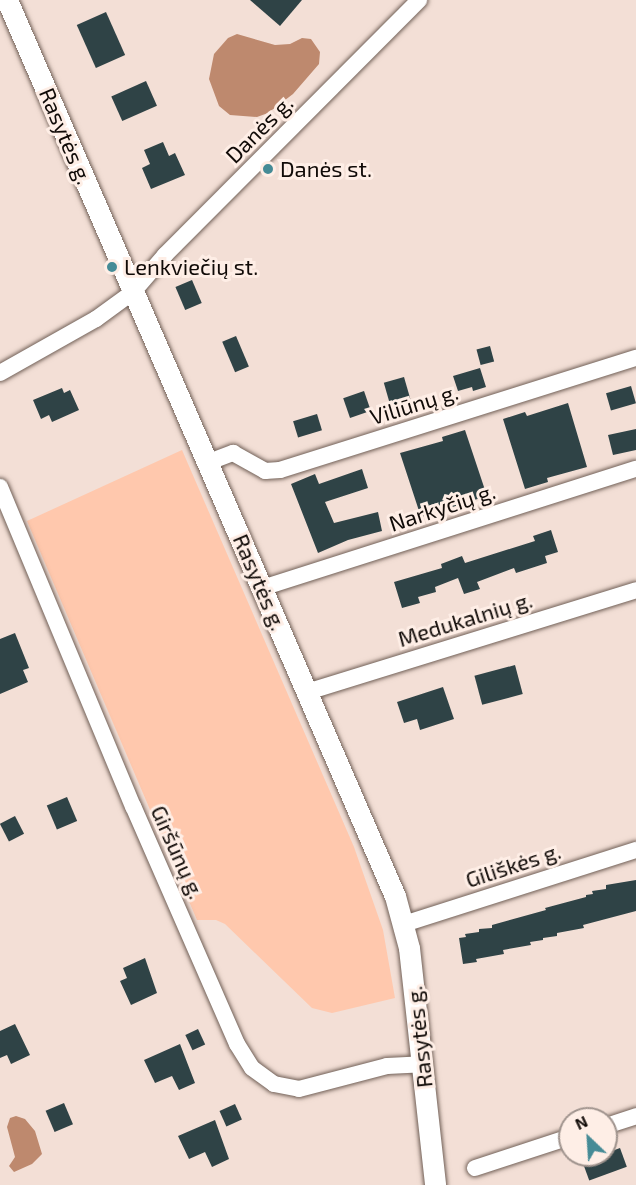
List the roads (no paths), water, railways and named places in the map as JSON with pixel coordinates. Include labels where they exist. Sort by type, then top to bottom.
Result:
[{"type":"main road","name":"Rasytės g.","points":[[7,0],[383,863],[404,924],[409,948],[435,1185]]},
{"type":"street","name":"Danės g.","points":[[0,373],[96,318],[133,292],[165,255],[419,0]]},
{"type":"street","name":"Viliūnų g.","points":[[209,462],[233,453],[266,471],[280,470],[636,358]]},
{"type":"street","name":"Narkyčių g.","points":[[262,588],[636,469]]},
{"type":"street","name":"Giršūnų g.","points":[[0,487],[133,806],[237,1044],[252,1068],[274,1084],[299,1089],[387,1066],[422,1064]]},
{"type":"street","name":"Medukalnių g.","points":[[307,692],[636,590]]},
{"type":"street","name":"Giliškės g.","points":[[404,924],[636,850]]},
{"type":"street","points":[[618,1122],[636,1116]]},
{"type":"street","points":[[475,1168],[558,1141]]},
{"type":"place","name":"Danės st.","points":[[268,169]]},
{"type":"place","name":"Lenkviečių st.","points":[[112,267]]}]
